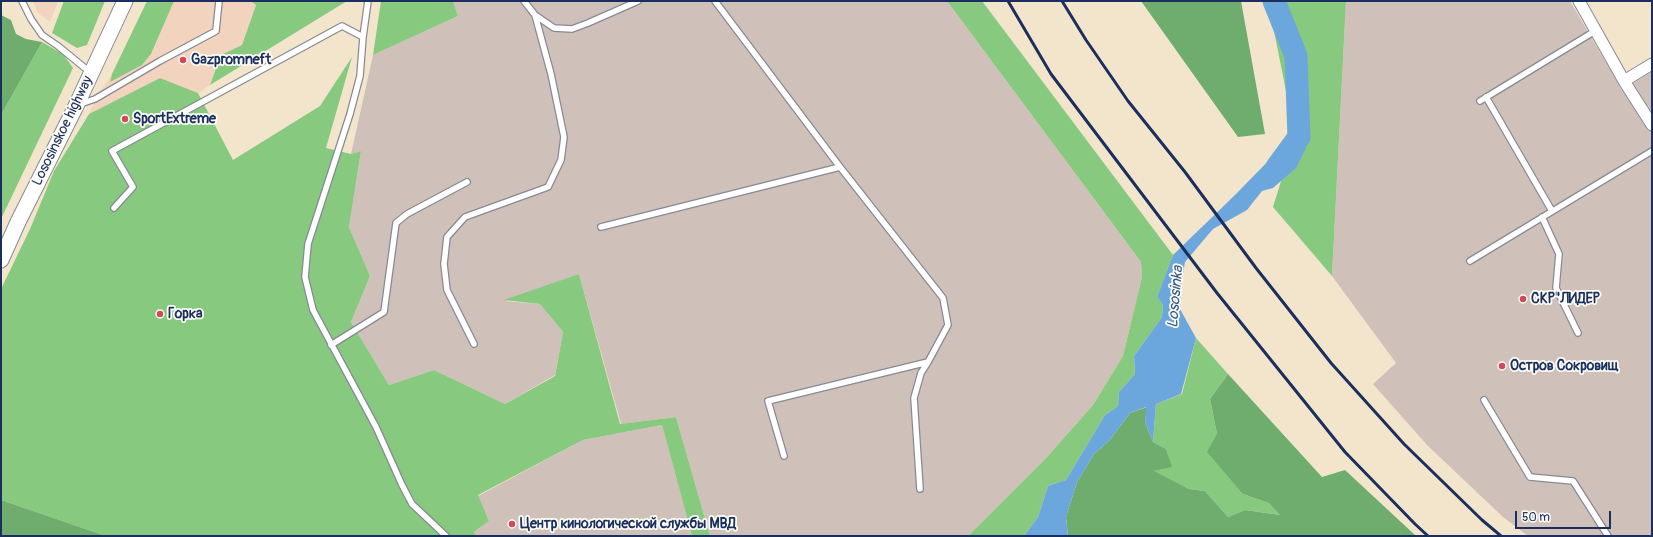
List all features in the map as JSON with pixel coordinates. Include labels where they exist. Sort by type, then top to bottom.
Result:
[{"type":"main road","name":"Lososinskoe highway","points":[[1,260],[18,222],[126,1]]},
{"type":"street","points":[[1579,1],[1624,81],[1652,125]]},
{"type":"street","points":[[1624,81],[1652,64]]},
{"type":"lane","points":[[22,1],[30,19],[42,35],[58,46],[91,74]]},
{"type":"lane","points":[[76,106],[95,99],[160,61],[216,31],[219,1]]},
{"type":"lane","points":[[368,1],[360,76],[352,106],[308,244],[305,277],[313,310],[376,427],[412,504],[446,536]]},
{"type":"lane","points":[[524,1],[535,15],[554,28],[572,29],[588,24],[638,1]]},
{"type":"lane","points":[[715,1],[840,167],[943,298],[948,325],[921,373],[914,398],[920,489]]},
{"type":"lane","points":[[474,344],[447,290],[444,264],[447,237],[465,217],[548,187],[561,160],[564,137],[551,74],[535,15]]},
{"type":"lane","points":[[114,208],[133,187],[112,151],[342,26],[363,37]]},
{"type":"lane","points":[[1480,101],[1595,30]]},
{"type":"lane","points":[[1486,97],[1552,212]]},
{"type":"lane","points":[[1470,261],[1652,151]]},
{"type":"lane","points":[[601,227],[840,167]]},
{"type":"lane","points":[[331,345],[384,312],[396,223],[407,214],[467,182]]},
{"type":"lane","points":[[1542,217],[1559,254],[1556,288],[1578,333]]},
{"type":"lane","points":[[784,456],[768,401],[928,362]]},
{"type":"lane","points":[[1484,400],[1530,477],[1572,481],[1608,536]]},
{"type":"shaded area","points":[[33,1],[58,1],[50,22],[38,13]]},
{"type":"shaded area","name":"Gazpromneft","points":[[174,1],[251,1],[256,5],[242,45],[221,55],[210,85],[198,93],[160,78],[89,114],[95,99],[112,74],[110,82],[151,54]]},
{"type":"shaded area","points":[[453,1],[947,1],[1141,262],[1142,277],[1123,356],[1093,405],[1047,457],[968,536],[710,536],[676,417],[621,424],[579,274],[505,301],[540,304],[563,332],[555,375],[505,404],[434,370],[389,385],[351,322],[370,276],[349,227],[361,151],[351,154],[373,55],[458,16]]},
{"type":"shaded area","points":[[1346,1],[1570,1],[1622,90],[1652,72],[1652,536],[1528,536],[1503,517],[1427,445],[1373,384],[1396,363],[1332,276]]},
{"type":"shaded area","points":[[662,425],[692,536],[477,536],[474,532],[489,521],[478,496],[583,440]]},
{"type":"green space","points":[[64,1],[105,1],[87,45],[77,48],[52,33]]},
{"type":"green space","points":[[147,1],[174,1],[151,54],[142,65],[110,82],[112,74]]},
{"type":"green space","points":[[251,1],[347,1],[210,85],[221,55],[242,45],[256,5]]},
{"type":"green space","points":[[381,1],[453,1],[458,16],[373,55]]},
{"type":"green space","points":[[947,1],[982,1],[1173,255],[1157,297],[1163,305],[1162,317],[1134,356],[1135,374],[1119,392],[1118,406],[1105,415],[1066,480],[1048,486],[1038,517],[1024,536],[968,536],[1047,457],[1093,405],[1123,356],[1142,277],[1141,262]]},
{"type":"green space","points":[[1141,1],[1241,1],[1265,134],[1238,137]]},
{"type":"green space","points":[[1268,1],[1346,1],[1332,276],[1273,207],[1295,136]]},
{"type":"green space","points":[[1,15],[11,20],[16,34],[26,39],[42,42],[1,115]]},
{"type":"green space","points":[[42,42],[63,54],[73,68],[1,219],[1,115]]},
{"type":"green space","points":[[352,57],[326,148],[351,154],[361,151],[349,227],[370,276],[351,322],[389,385],[434,370],[505,404],[555,376],[563,332],[540,304],[504,300],[579,274],[620,424],[676,417],[710,536],[692,536],[662,425],[583,440],[478,495],[489,521],[474,532],[477,536],[106,536],[1,500],[1,289],[30,229],[54,171],[89,114],[160,78],[198,93],[233,160],[320,106]]},
{"type":"green space","points":[[1196,338],[1228,374],[1210,399],[1217,434],[1243,494],[1269,503],[1281,515],[1245,510],[1228,517],[1205,491],[1189,489],[1153,471],[1171,467],[1166,449],[1153,442],[1156,404],[1182,394]]},
{"type":"green space","points":[[1228,374],[1322,477],[1345,470],[1416,536],[1068,536],[1066,517],[1077,482],[1094,454],[1109,441],[1130,413],[1147,407],[1145,422],[1153,442],[1166,449],[1172,467],[1154,471],[1189,489],[1205,491],[1228,517],[1245,510],[1280,515],[1269,503],[1243,494],[1207,452],[1217,434],[1210,399]]},
{"type":"green space","points":[[1,500],[106,536],[1,536]]},
{"type":"water","points":[[1288,137],[1306,148],[1296,168],[1273,188],[1262,191],[1247,210],[1213,229],[1185,262],[1181,287],[1180,309],[1196,338],[1181,394],[1156,404],[1153,442],[1145,422],[1146,407],[1130,413],[1109,441],[1094,454],[1077,482],[1066,517],[1068,536],[1024,536],[1038,517],[1048,486],[1066,480],[1105,415],[1118,406],[1119,392],[1135,374],[1134,356],[1162,317],[1163,305],[1157,297],[1173,255],[1275,154]]},
{"type":"waterway","name":"Lososinka","points":[[1274,1],[1296,56],[1299,137],[1277,167]]},
{"type":"railway","points":[[1008,1],[1051,74],[1217,293],[1345,452],[1428,536]]},
{"type":"railway","points":[[1062,1],[1086,40],[1128,101],[1185,172],[1256,268],[1331,363],[1404,444],[1482,520],[1501,536]]},
{"type":"place","name":"Gazpromneft","points":[[183,60]]},
{"type":"place","name":"SportExtreme","points":[[125,119]]},
{"type":"place","name":"СКР\"ЛИДЕР","points":[[1523,299]]},
{"type":"place","name":"Горка","points":[[160,314]]},
{"type":"place","name":"Остров Сокровищ","points":[[1502,366]]},
{"type":"place","name":"Центр кинологической службы МВД","points":[[512,524]]}]
